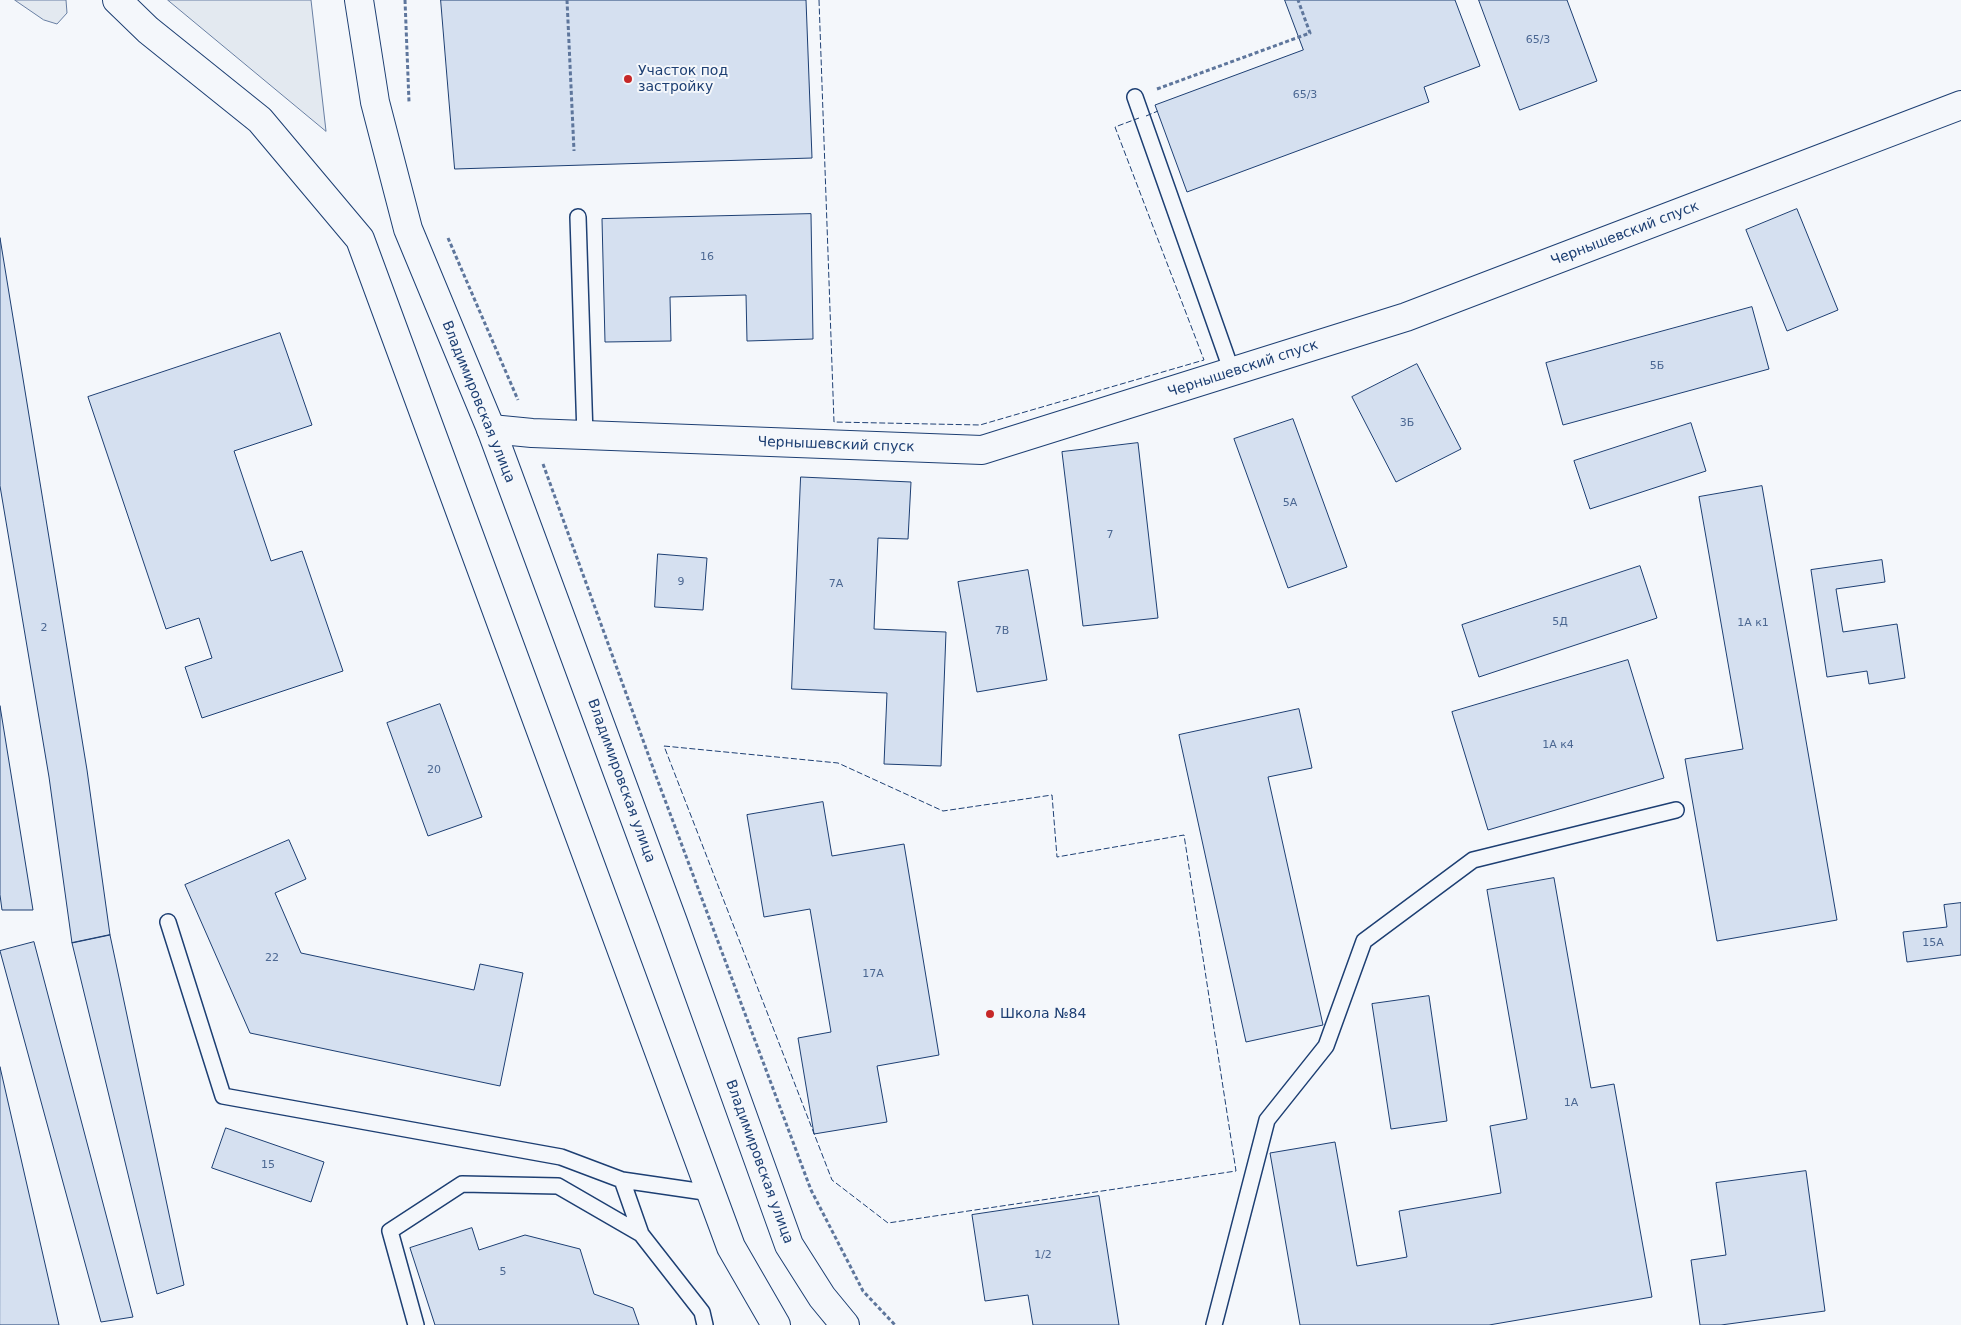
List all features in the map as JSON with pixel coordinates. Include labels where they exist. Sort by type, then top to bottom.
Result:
[{"type":"main road","points":[[116,0],[148,30],[260,120],[360,238],[731,1248],[776,1325]]},
{"type":"main road","name":"Владимировская улица","points":[[359,0],[375,102],[408,229],[491,429],[676,931],[788,1245],[822,1297],[845,1325]]},
{"type":"main road","name":"Чернышевский спуск","points":[[491,429],[585,436],[982,450],[1406,317],[1961,106]]},
{"type":"lane","points":[[1135,97],[1232,372]]},
{"type":"lane","points":[[578,217],[585,436]]},
{"type":"lane","points":[[1214,1325],[1267,1120],[1326,1046],[1364,941],[1473,860],[1676,810]]},
{"type":"lane","points":[[168,922],[223,1096],[561,1157],[622,1180],[710,1193]]},
{"type":"lane","points":[[622,1180],[641,1234],[702,1312],[705,1325]]},
{"type":"lane","points":[[416,1325],[390,1231],[462,1184],[558,1186],[641,1234]]},
{"type":"path","points":[[405,0],[409,105]]},
{"type":"path","points":[[567,0],[574,152]]},
{"type":"path","points":[[1135,97],[1310,33],[1298,0]]},
{"type":"path","points":[[446,234],[532,433],[656,776],[811,1190],[863,1291],[895,1325]]},
{"type":"shaded area","points":[[15,0],[66,0],[67,13],[57,24],[44,20]]},
{"type":"shaded area","points":[[168,0],[311,0],[326,131]]},
{"type":"building","name":"Участок под застройку","points":[[441,0],[806,0],[812,158],[455,169]]},
{"type":"building","points":[[1285,0],[1455,0],[1480,66],[1424,87],[1429,102],[1187,192],[1155,105],[1303,50]]},
{"type":"building","points":[[1479,0],[1567,0],[1597,81],[1520,110]]},
{"type":"building","points":[[1797,209],[1838,310],[1787,331],[1746,230]]},
{"type":"building","points":[[811,214],[813,339],[747,341],[746,295],[670,297],[671,341],[605,342],[602,219]]},
{"type":"building","points":[[0,238],[87,770],[110,935],[72,943],[49,777],[0,486]]},
{"type":"building","points":[[1752,307],[1769,369],[1563,425],[1546,363]]},
{"type":"building","points":[[280,333],[312,425],[234,451],[271,561],[302,551],[343,671],[202,718],[185,667],[212,658],[199,618],[166,629],[88,397]]},
{"type":"building","points":[[1417,364],[1461,449],[1396,482],[1352,397]]},
{"type":"building","points":[[1293,419],[1347,567],[1288,588],[1234,439]]},
{"type":"building","points":[[1691,423],[1706,471],[1590,509],[1574,461]]},
{"type":"building","points":[[1138,443],[1158,618],[1083,626],[1062,452]]},
{"type":"building","points":[[801,477],[911,482],[908,539],[878,538],[874,629],[946,632],[941,766],[884,764],[887,693],[792,689]]},
{"type":"building","points":[[1762,486],[1837,920],[1717,941],[1685,759],[1743,749],[1699,497]]},
{"type":"building","points":[[658,554],[707,558],[703,610],[655,607]]},
{"type":"building","points":[[1882,560],[1885,582],[1836,589],[1843,632],[1897,624],[1905,678],[1869,684],[1867,671],[1827,677],[1811,570]]},
{"type":"building","points":[[1640,566],[1657,618],[1479,677],[1462,625]]},
{"type":"building","points":[[1028,570],[1047,680],[977,692],[958,582]]},
{"type":"building","points":[[1628,660],[1664,778],[1488,830],[1452,712]]},
{"type":"building","points":[[440,704],[482,817],[428,836],[387,723]]},
{"type":"building","points":[[0,706],[33,910],[2,910],[0,895]]},
{"type":"building","points":[[1299,709],[1312,768],[1268,777],[1323,1025],[1246,1042],[1179,735]]},
{"type":"building","points":[[823,802],[832,856],[904,844],[939,1055],[877,1066],[887,1122],[814,1134],[798,1038],[831,1032],[810,909],[764,917],[747,815]]},
{"type":"building","points":[[289,840],[306,879],[275,893],[301,953],[474,990],[480,964],[523,973],[500,1086],[250,1033],[185,885]]},
{"type":"building","points":[[1554,878],[1591,1088],[1614,1084],[1652,1297],[1489,1325],[1300,1325],[1270,1153],[1335,1142],[1357,1266],[1407,1257],[1399,1211],[1501,1193],[1490,1126],[1527,1119],[1487,890]]},
{"type":"building","points":[[1961,903],[1961,955],[1907,962],[1903,932],[1947,927],[1944,905]]},
{"type":"building","points":[[110,935],[184,1285],[157,1294],[72,943]]},
{"type":"building","points":[[34,942],[133,1317],[101,1322],[0,951]]},
{"type":"building","points":[[1429,996],[1447,1121],[1391,1129],[1372,1004]]},
{"type":"building","points":[[0,1067],[59,1325],[0,1325]]},
{"type":"building","points":[[226,1128],[324,1162],[311,1202],[212,1168]]},
{"type":"building","points":[[1806,1171],[1825,1311],[1721,1325],[1700,1325],[1691,1260],[1726,1255],[1716,1183]]},
{"type":"building","points":[[1099,1196],[1119,1325],[1033,1325],[1028,1295],[985,1301],[972,1215]]},
{"type":"building","points":[[472,1228],[479,1250],[525,1235],[580,1249],[594,1294],[633,1308],[639,1325],[435,1325],[410,1248]]},
{"type":"fence","points":[[819,0],[834,422],[980,425],[1204,360],[1115,127],[1139,118]]},
{"type":"fence","points":[[1146,116],[1158,111]]},
{"type":"fence","points":[[664,746],[838,763],[943,811],[1052,795],[1057,857],[1184,835],[1236,1171],[888,1223],[832,1180],[664,746]]},
{"type":"place","name":"Участок под застройку","points":[[628,79]]},
{"type":"place","name":"Школа №84","points":[[990,1014]]}]
